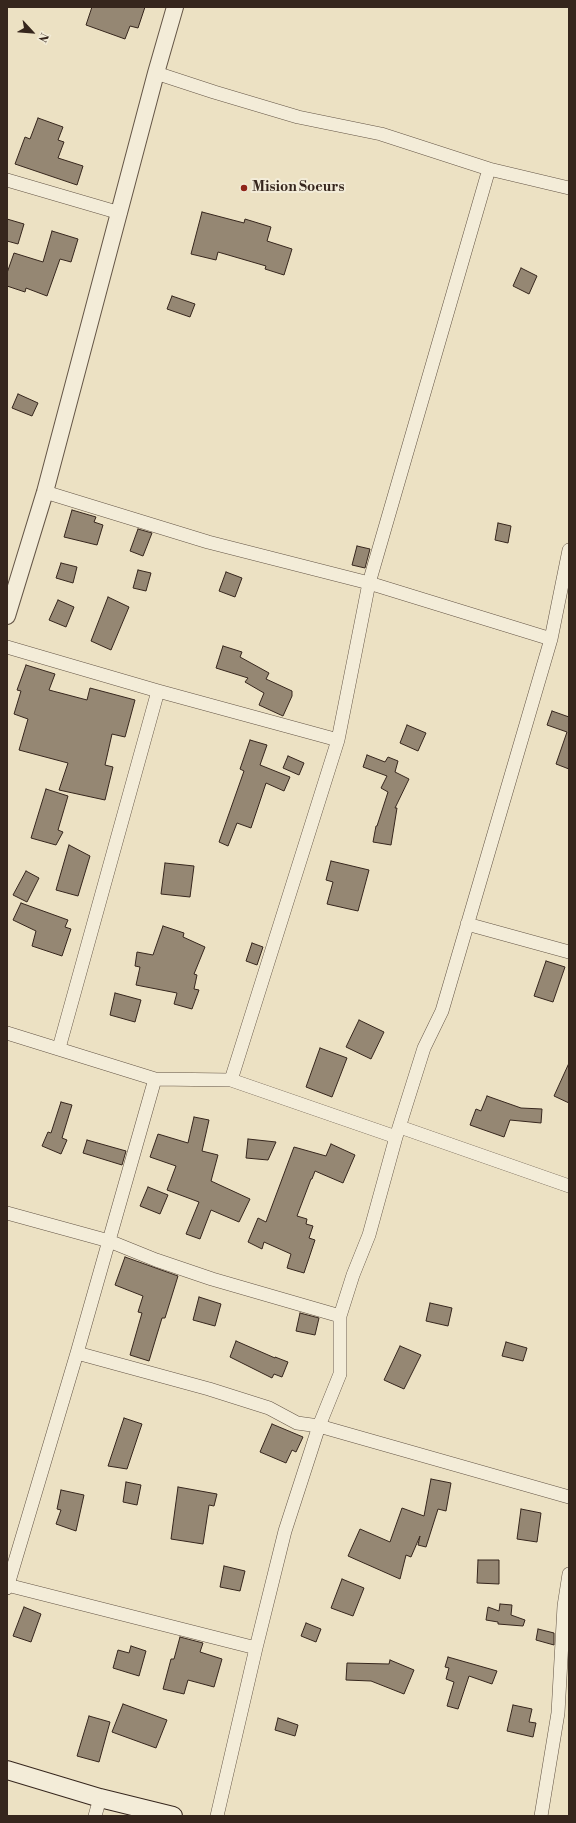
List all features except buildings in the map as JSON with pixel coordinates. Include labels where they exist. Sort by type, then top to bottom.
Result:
[{"type":"main road","points":[[7,1770],[100,1798],[173,1816]]},
{"type":"street","points":[[7,616],[45,492],[156,73],[175,7]]},
{"type":"street","points":[[156,73],[298,117],[381,134],[489,169],[569,188]]},
{"type":"street","points":[[232,1080],[338,740],[369,583],[489,169]]},
{"type":"street","points":[[7,180],[120,213]]},
{"type":"street","points":[[45,492],[208,542],[369,583],[551,640]]},
{"type":"street","points":[[217,1816],[285,1531],[319,1426],[340,1374],[340,1316],[353,1275],[369,1235],[398,1132],[424,1048],[442,1011],[551,640],[569,550]]},
{"type":"street","points":[[7,647],[158,691],[338,740]]},
{"type":"street","points":[[59,1048],[158,691]]},
{"type":"street","points":[[467,924],[569,952]]},
{"type":"street","points":[[7,1033],[59,1048],[154,1079],[232,1080],[569,1186]]},
{"type":"street","points":[[154,1079],[77,1353],[7,1586],[256,1648]]},
{"type":"street","points":[[7,1213],[109,1241],[156,1260],[212,1279],[340,1316]]},
{"type":"street","points":[[77,1353],[209,1389],[269,1408],[297,1422],[319,1426],[569,1497]]},
{"type":"street","points":[[541,1816],[563,1715],[564,1606],[569,1574]]},
{"type":"street","points":[[95,1816],[100,1798]]},
{"type":"place","name":"Mision Soeurs","points":[[244,188]]}]
